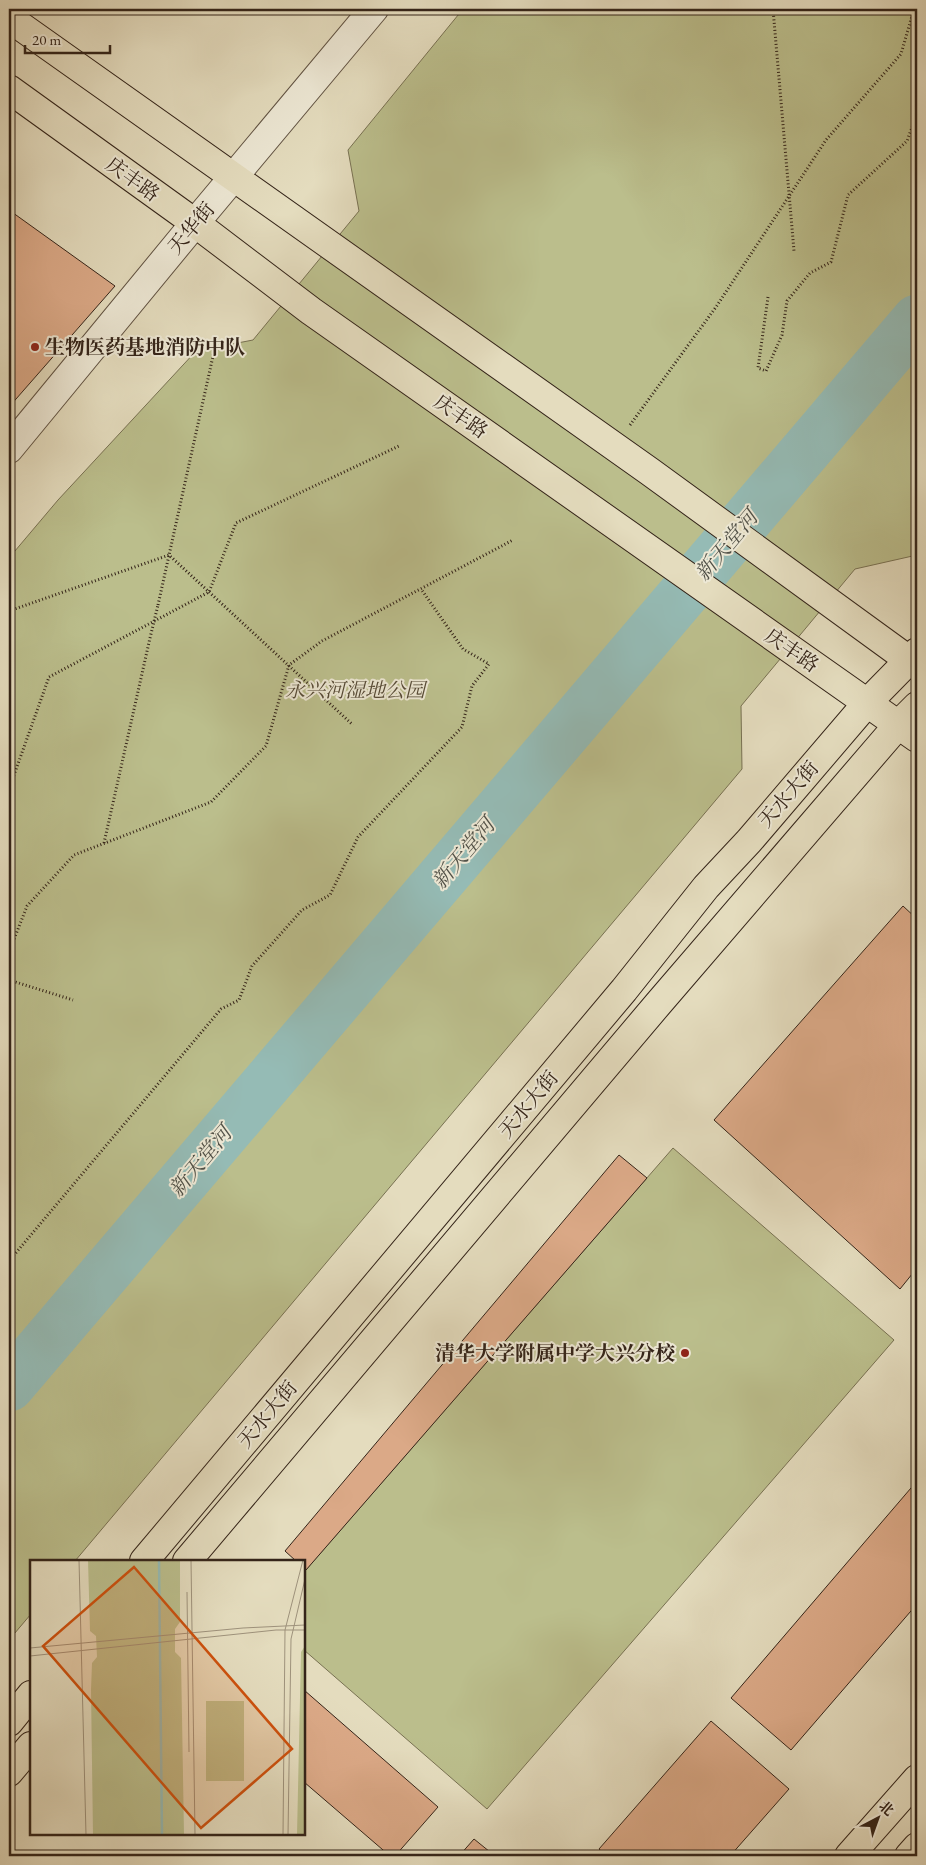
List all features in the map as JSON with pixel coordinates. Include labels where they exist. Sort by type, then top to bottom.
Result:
[{"type":"main road","points":[[9,18],[915,660]]},
{"type":"main road","name":"庆丰路","points":[[9,90],[195,222],[311,311],[908,732]]},
{"type":"main road","name":"天水大街","points":[[145,1560],[624,990],[706,887],[749,841],[867,703],[915,660]]},
{"type":"main road","name":"天水大街","points":[[188,1560],[658,1004],[908,732],[917,706]]},
{"type":"main road","points":[[9,1722],[30,1696]]},
{"type":"main road","points":[[9,1772],[30,1747]]},
{"type":"main road","points":[[849,1856],[917,1779]]},
{"type":"main road","points":[[909,1856],[917,1847]]},
{"type":"street","name":"天华街","points":[[9,449],[195,222],[374,9]]},
{"type":"path","points":[[773,9],[794,251]]},
{"type":"path","points":[[628,428],[716,307],[826,140],[901,54],[914,9]]},
{"type":"path","points":[[768,298],[758,368],[766,371],[782,335],[787,301],[810,273],[832,262],[848,195],[907,141],[917,114]]},
{"type":"path","points":[[104,843],[215,347]]},
{"type":"path","points":[[9,789],[49,676],[209,592],[236,523],[399,446]]},
{"type":"path","points":[[9,952],[27,906],[74,855],[211,802],[266,746],[289,665],[322,642],[513,540]]},
{"type":"path","points":[[169,555],[353,725]]},
{"type":"path","points":[[9,611],[169,555]]},
{"type":"path","points":[[9,1261],[221,1009],[239,1000],[252,966],[302,910],[330,895],[358,837],[462,727],[472,686],[489,664],[463,649],[421,589]]},
{"type":"path","points":[[9,980],[73,1000]]},
{"type":"green space","name":"永兴河湿地公园","points":[[463,9],[917,9],[917,555],[855,569],[741,706],[742,769],[76,1560],[30,1560],[30,1615],[9,1640],[9,558],[58,500],[196,351],[253,340],[359,211],[348,150]]},
{"type":"green space","points":[[673,1148],[894,1340],[487,1809],[305,1651],[305,1571]]},
{"type":"building","name":"生物医药基地消防中队","points":[[9,210],[115,286],[9,407]]},
{"type":"building","points":[[903,906],[917,919],[917,1268],[900,1289],[714,1120]]},
{"type":"building","points":[[619,1155],[647,1178],[306,1570],[305,1560],[295,1560],[285,1551]]},
{"type":"building","points":[[917,1481],[917,1604],[791,1750],[731,1698]]},
{"type":"building","points":[[305,1691],[438,1807],[395,1856],[390,1856],[305,1783]]},
{"type":"building","points":[[711,1721],[789,1789],[730,1856],[607,1856],[599,1849]]},
{"type":"building","points":[[474,1839],[495,1856],[459,1856]]},
{"type":"waterway","name":"新天堂河","points":[[9,1386],[917,320]]},
{"type":"place","name":"生物医药基地消防中队","points":[[35,347]]},
{"type":"place","name":"清华大学附属中学大兴分校","points":[[685,1353]]}]
